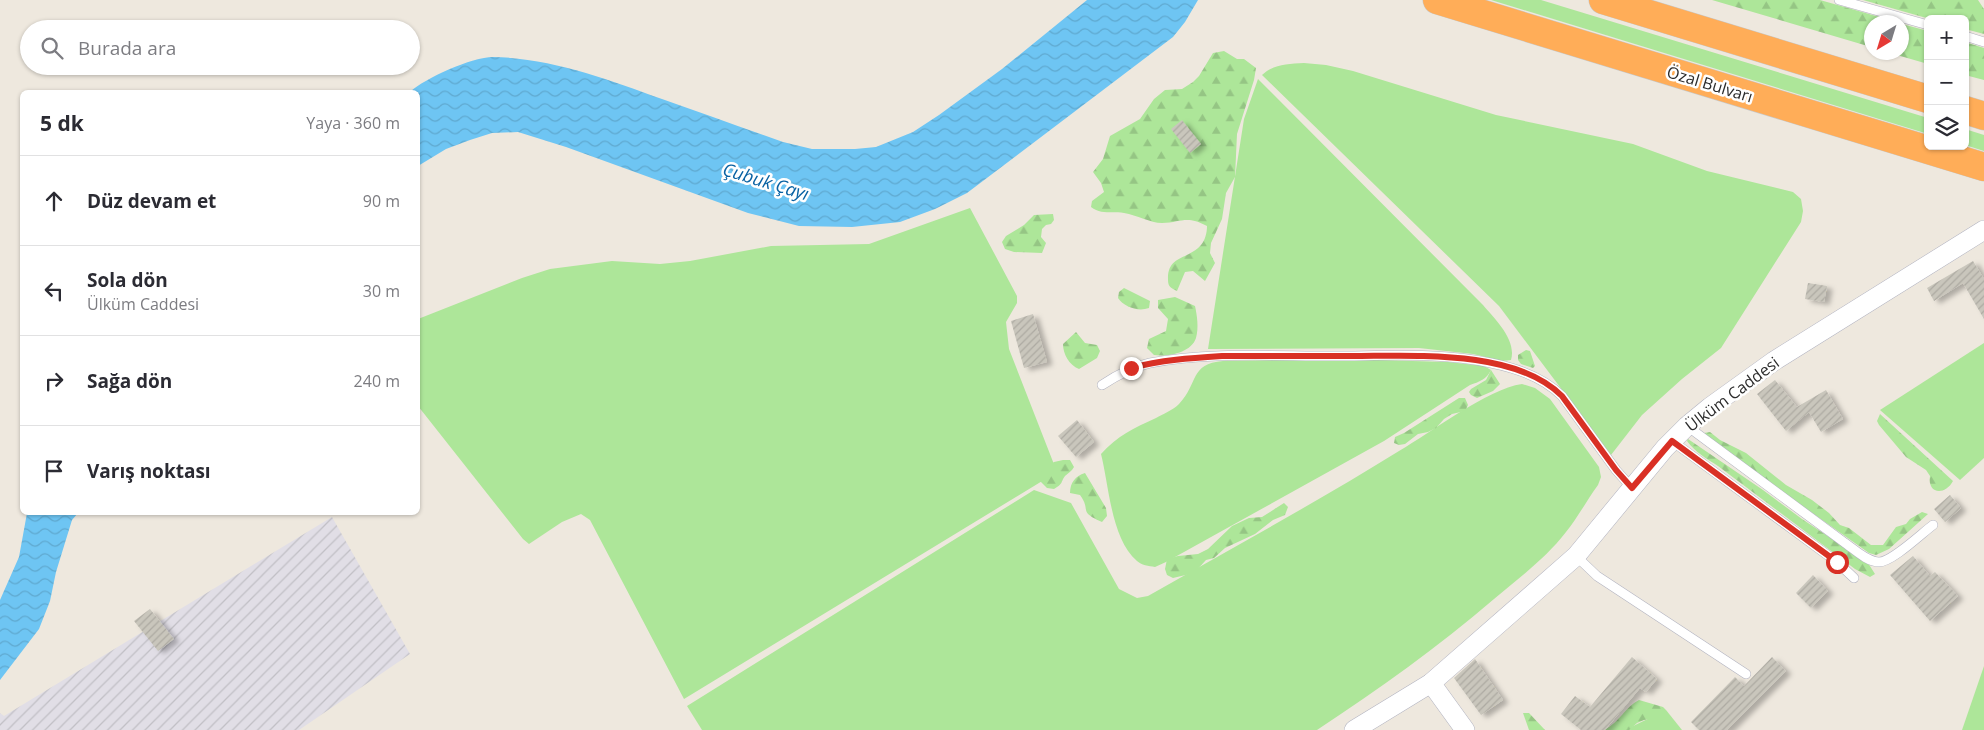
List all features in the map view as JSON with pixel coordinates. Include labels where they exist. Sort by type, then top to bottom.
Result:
[{"type":"highway","name":"Özal Bulvarı","points":[[1437,0],[1984,167]]},
{"type":"highway","points":[[1603,0],[1924,98]]},
{"type":"highway","points":[[1969,111],[1984,116]]},
{"type":"street","name":"Ülküm Caddesi","points":[[1354,730],[1431,683],[1576,556],[1672,441],[1710,407],[1774,361],[1984,230]]},
{"type":"street","points":[[1431,683],[1465,730]]},
{"type":"lane","points":[[1839,0],[1924,24]]},
{"type":"lane","points":[[1969,37],[1984,42]]},
{"type":"lane","points":[[1102,385],[1131,368],[1150,363],[1222,356],[1443,356],[1492,363],[1534,377],[1554,388],[1562,396],[1616,470],[1632,488]]},
{"type":"lane","points":[[1687,426],[1845,543],[1872,560],[1880,562],[1890,557],[1933,525]]},
{"type":"lane","points":[[1672,441],[1837,562],[1854,578]]},
{"type":"lane","points":[[1576,556],[1597,576],[1746,674]]},
{"type":"shaded area","points":[[332,517],[410,654],[299,730],[0,730],[0,713],[4,716]]},
{"type":"green space","points":[[1491,0],[1541,0],[1924,117],[1924,133]]},
{"type":"green space","points":[[1712,0],[1820,0],[1872,15],[1864,15],[1864,45]]},
{"type":"green space","points":[[1863,0],[1978,0],[1984,9],[1984,34],[1969,30],[1969,15],[1924,15],[1924,17]]},
{"type":"green space","points":[[1909,26],[1924,30],[1924,63],[1909,58]]},
{"type":"green space","points":[[1969,43],[1984,48],[1984,80],[1969,76]]},
{"type":"green space","points":[[1224,51],[1237,59],[1244,59],[1256,68],[1254,80],[1237,134],[1235,177],[1226,193],[1222,219],[1211,243],[1210,253],[1215,263],[1205,281],[1193,271],[1185,272],[1177,291],[1169,286],[1168,280],[1171,266],[1201,245],[1206,236],[1207,226],[1189,220],[1157,223],[1129,214],[1103,212],[1095,209],[1091,207],[1092,201],[1104,192],[1101,183],[1093,172],[1103,159],[1110,136],[1140,119],[1154,99],[1165,90],[1182,89],[1193,82],[1199,76],[1213,53]]},
{"type":"green space","points":[[1286,64],[1326,65],[1353,71],[1496,115],[1633,144],[1707,171],[1793,192],[1801,199],[1803,211],[1801,222],[1721,348],[1682,379],[1642,415],[1611,455],[1499,306],[1262,75],[1267,71]]},
{"type":"green space","points":[[1258,79],[1483,305],[1504,330],[1511,345],[1511,360],[1502,361],[1473,354],[1419,348],[1208,349],[1244,119]]},
{"type":"green space","points":[[1969,130],[1984,135],[1984,151],[1969,146]]},
{"type":"green space","points":[[970,208],[1017,296],[1017,303],[1006,322],[1009,349],[1057,472],[684,699],[590,520],[581,514],[562,522],[529,544],[523,539],[420,409],[420,318],[550,269],[612,261],[660,264],[690,261],[771,246],[869,244]]},
{"type":"green space","points":[[1053,214],[1054,220],[1042,229],[1041,237],[1046,243],[1042,253],[1014,252],[1005,249],[1002,242],[1006,236],[1024,225],[1034,215]]},
{"type":"green space","points":[[1124,288],[1150,301],[1149,308],[1136,309],[1124,304],[1118,298],[1119,292]]},
{"type":"green space","points":[[1175,297],[1195,306],[1198,326],[1196,338],[1189,347],[1178,353],[1154,355],[1147,348],[1149,339],[1166,331],[1168,319],[1158,308],[1158,300]]},
{"type":"green space","points":[[1076,332],[1085,343],[1097,345],[1100,351],[1097,358],[1079,369],[1070,362],[1063,348],[1063,344]]},
{"type":"green space","points":[[1984,343],[1984,458],[1960,480],[1880,410]]},
{"type":"green space","points":[[1526,350],[1530,351],[1535,366],[1533,368],[1521,364],[1518,360],[1518,355]]},
{"type":"green space","points":[[1342,359],[1448,362],[1484,366],[1491,370],[1482,380],[1470,385],[1384,441],[1166,562],[1155,567],[1137,561],[1128,551],[1122,539],[1112,511],[1101,454],[1113,442],[1140,425],[1177,406],[1190,389],[1199,370],[1212,363],[1223,361]]},
{"type":"green space","points":[[1491,370],[1500,384],[1493,391],[1477,398],[1471,395],[1469,392],[1471,389],[1486,380]]},
{"type":"green space","points":[[1522,384],[1535,388],[1550,399],[1599,467],[1601,477],[1598,485],[1566,532],[1532,567],[1430,651],[1317,730],[702,730],[687,706],[1034,490],[1071,503],[1119,589],[1137,598],[1148,596],[1337,488],[1476,402]]},
{"type":"green space","points":[[1459,398],[1465,398],[1468,405],[1465,411],[1452,414],[1444,419],[1436,428],[1418,434],[1405,444],[1399,445],[1394,443],[1395,437]]},
{"type":"green space","points":[[1880,414],[1953,481],[1950,486],[1937,491],[1931,486],[1930,476],[1926,470],[1906,457],[1879,425],[1877,421]]},
{"type":"green space","points":[[1710,432],[1720,440],[1746,453],[1786,485],[1812,500],[1829,513],[1840,525],[1849,528],[1871,545],[1883,545],[1896,527],[1906,524],[1910,519],[1922,512],[1928,514],[1889,549],[1876,555],[1869,553],[1706,438],[1704,433]]},
{"type":"green space","points":[[1688,439],[1868,563],[1875,574],[1870,577],[1855,569],[1701,455],[1690,445],[1687,441]]},
{"type":"green space","points":[[1070,460],[1074,467],[1054,489],[1047,488],[1040,481],[1042,471],[1054,462]]},
{"type":"green space","points":[[1085,473],[1106,508],[1107,516],[1102,522],[1087,513],[1080,495],[1070,493],[1074,480]]},
{"type":"green space","points":[[1284,503],[1288,507],[1285,515],[1273,520],[1255,534],[1225,548],[1214,558],[1206,560],[1194,573],[1173,578],[1167,575],[1165,569],[1167,559],[1198,554],[1208,549],[1232,526],[1249,518],[1262,517]]},
{"type":"green space","points":[[1984,666],[1984,730],[1962,730]]},
{"type":"green space","points":[[1639,700],[1663,707],[1666,710],[1664,717],[1644,720],[1629,730],[1604,730],[1610,727]]},
{"type":"green space","points":[[1666,710],[1682,730],[1625,730]]},
{"type":"green space","points":[[1523,713],[1529,713],[1545,730],[1529,730]]},
{"type":"water","name":"Çubuk Çayı","points":[[1087,0],[1198,0],[1185,22],[1173,37],[967,193],[935,209],[900,222],[852,227],[799,226],[748,213],[566,147],[518,132],[492,133],[470,140],[446,149],[420,165],[420,90],[412,90],[461,64],[493,57],[515,58],[557,65],[621,84],[783,142],[812,149],[855,149],[876,147],[913,132],[1002,69]]},
{"type":"water","points":[[27,515],[76,515],[72,520],[56,572],[50,601],[39,629],[0,680],[0,600],[19,557]]},
{"type":"building","points":[[1182,120],[1201,144],[1190,153],[1171,129]]},
{"type":"building","points":[[1973,261],[1984,279],[1984,319],[1963,283],[1934,301],[1927,288]]},
{"type":"building","points":[[1808,283],[1827,286],[1824,302],[1805,299]]},
{"type":"building","points":[[1033,314],[1047,362],[1024,368],[1011,321]]},
{"type":"building","points":[[1775,380],[1797,407],[1826,390],[1843,419],[1821,432],[1809,412],[1786,431],[1757,394]]},
{"type":"building","points":[[1077,420],[1094,442],[1076,457],[1058,436]]},
{"type":"building","points":[[1950,495],[1961,508],[1945,522],[1934,509]]},
{"type":"building","points":[[1913,556],[1930,576],[1935,572],[1958,596],[1930,621],[1890,575]]},
{"type":"building","points":[[1813,575],[1828,591],[1811,608],[1796,593]]},
{"type":"building","points":[[150,609],[174,639],[158,651],[134,621]]},
{"type":"building","points":[[1632,657],[1657,679],[1646,692],[1640,688],[1605,730],[1581,730],[1561,714],[1575,696],[1590,707]]},
{"type":"building","points":[[1772,657],[1786,671],[1727,730],[1699,730],[1691,722],[1735,677],[1744,686]]},
{"type":"building","points":[[1475,659],[1503,700],[1481,715],[1454,678]]},
{"type":"route","points":[[1131,368],[1150,363],[1187,358],[1222,356],[1443,356],[1492,363],[1534,377],[1554,388],[1562,396],[1616,470],[1632,488],[1672,441],[1837,562]]}]
